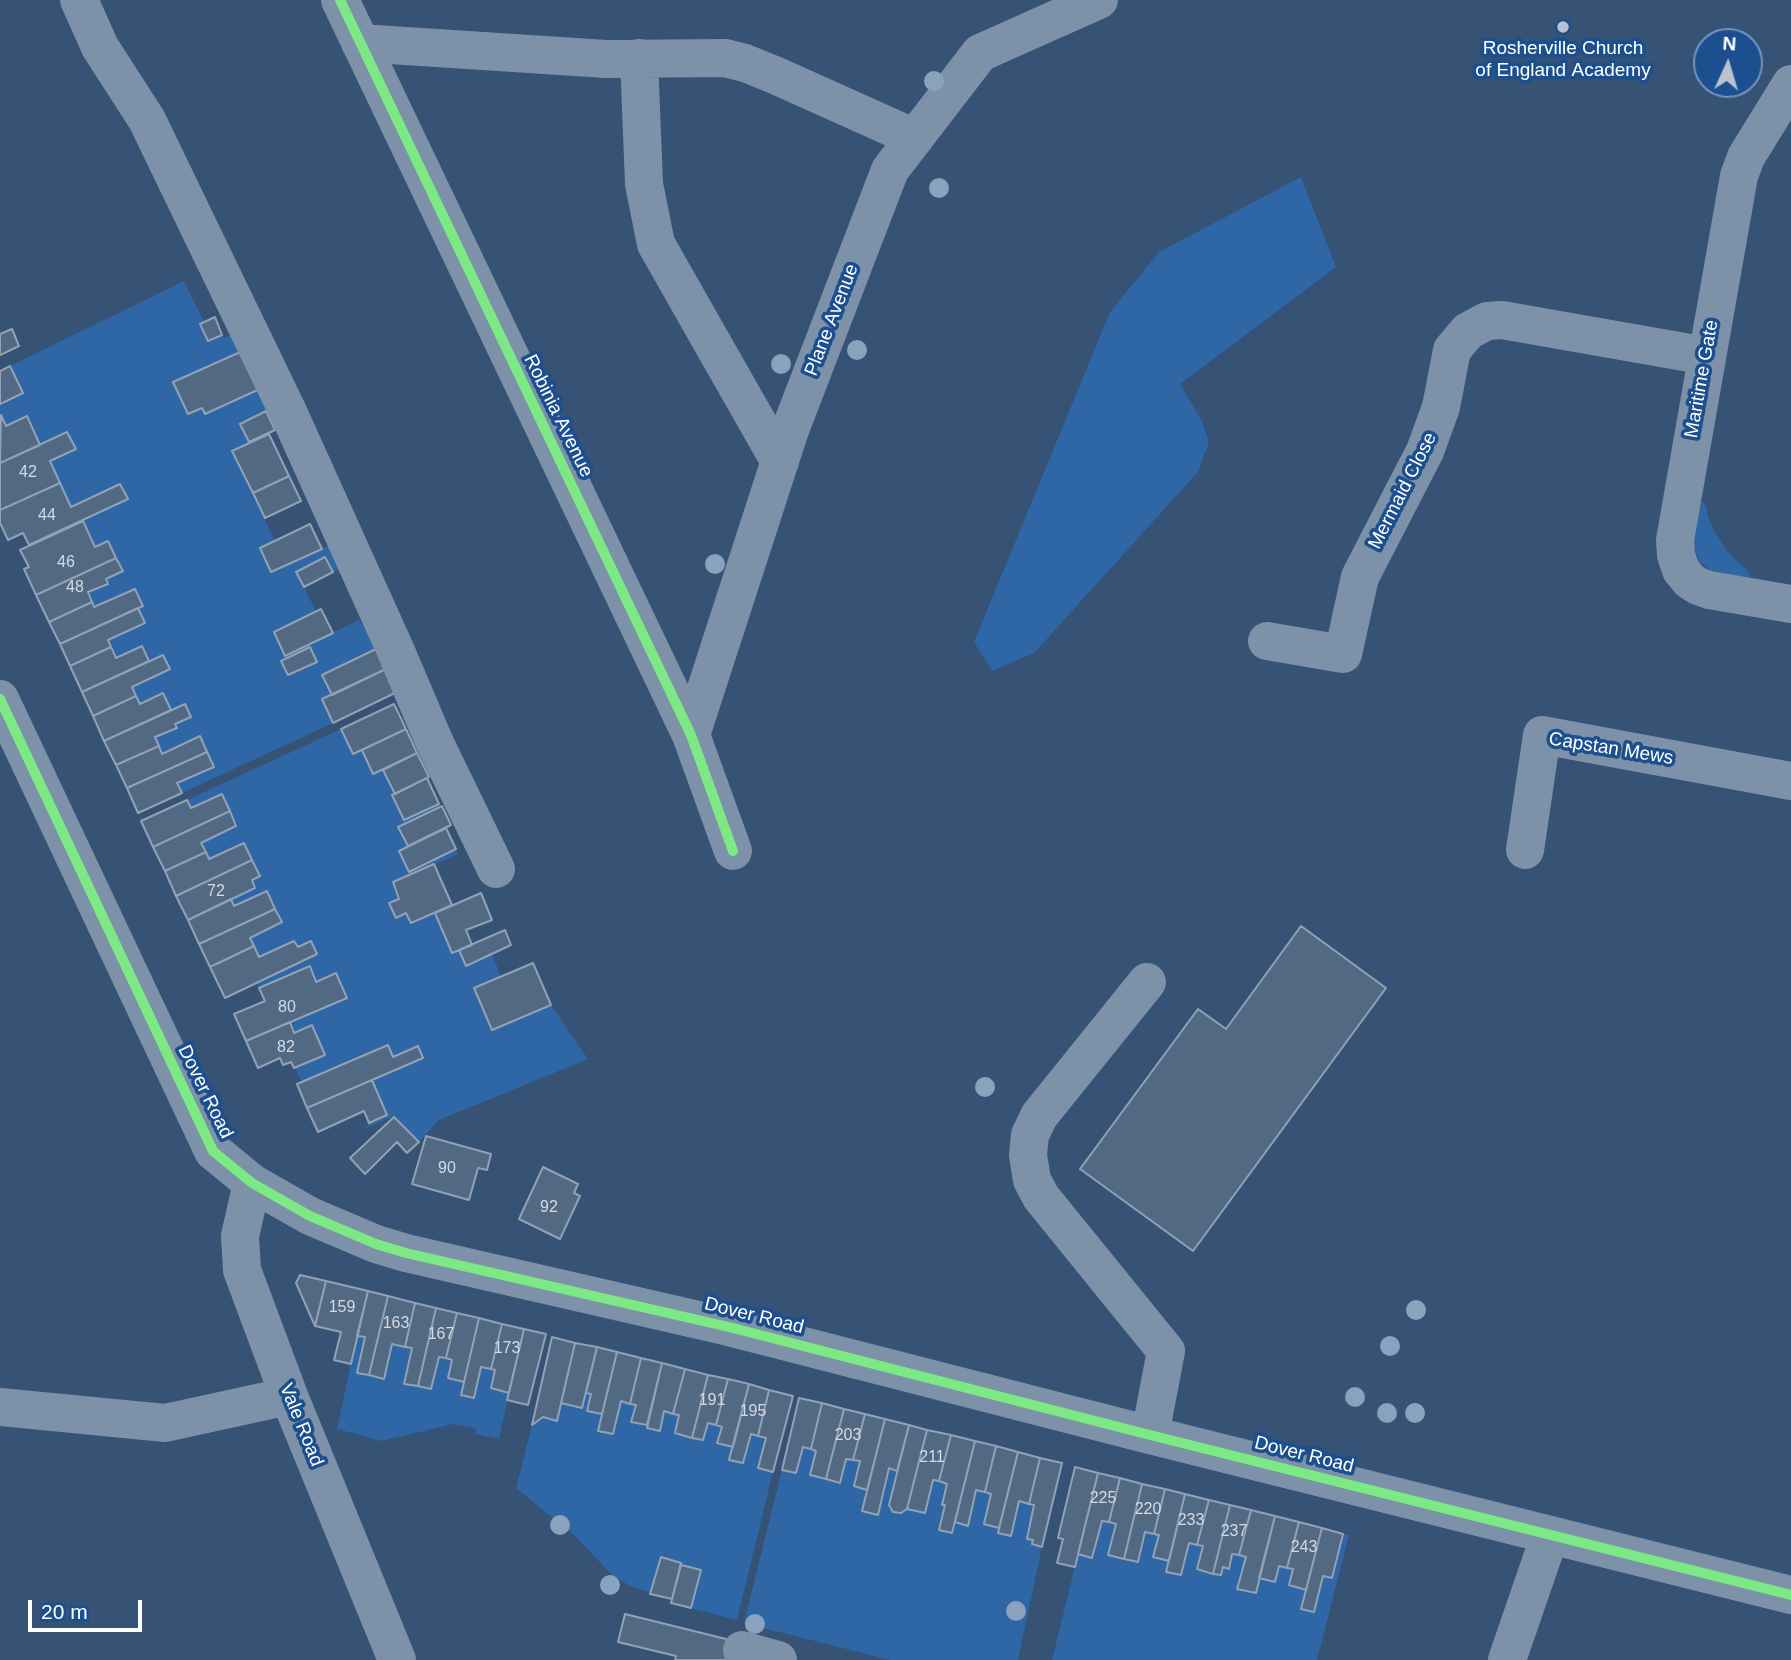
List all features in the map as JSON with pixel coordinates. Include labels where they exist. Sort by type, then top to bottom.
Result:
[{"type":"street","points":[[79,0],[100,47],[147,120],[289,414],[434,741],[496,869]]},
{"type":"street","name":"Robinia Avenue","points":[[340,0],[691,734],[733,851]]},
{"type":"street","name":"Plane Avenue","points":[[691,734],[780,462],[890,170],[981,54],[1099,0]]},
{"type":"street","points":[[360,43],[606,59],[702,57],[745,63],[915,138]]},
{"type":"street","points":[[639,58],[644,184],[656,244],[780,462]]},
{"type":"street","name":"Maritime Gate","points":[[1784,108],[1746,157],[1739,176],[1675,534],[1675,549],[1679,566],[1690,581],[1709,590],[1791,604]]},
{"type":"street","name":"Mermaid Close","points":[[1267,641],[1345,669],[1360,577],[1425,451],[1441,407],[1452,350],[1468,331],[1487,321],[1502,320],[1707,356]]},
{"type":"street","name":"Dover Road","points":[[0,699],[213,1151],[252,1183],[310,1216],[399,1251],[729,1327],[1791,1595]]},
{"type":"street","name":"Capstan Mews","points":[[1525,850],[1542,735],[1791,780]]},
{"type":"street","points":[[1147,982],[1039,1116],[1030,1135],[1028,1160],[1032,1180],[1041,1197],[1166,1351],[1150,1435]]},
{"type":"street","name":"Vale Road","points":[[252,1183],[240,1236],[240,1263],[289,1396],[397,1660]]},
{"type":"street","points":[[0,1407],[165,1423],[289,1396]]},
{"type":"street","points":[[1507,1660],[1550,1535]]},
{"type":"street","points":[[742,1650],[778,1660]]},
{"type":"shaded area","points":[[1301,177],[1336,267],[1180,384],[1202,421],[1209,442],[1198,472],[1034,653],[992,671],[974,642],[1110,312],[1159,252]]},
{"type":"shaded area","points":[[184,281],[204,322],[215,317],[224,338],[238,331],[283,426],[233,451],[275,541],[260,548],[271,572],[330,545],[341,568],[304,587],[316,611],[274,632],[285,655],[359,620],[376,642],[388,668],[322,699],[333,723],[182,793],[177,783],[214,766],[200,737],[162,754],[155,737],[176,728],[175,724],[191,717],[185,704],[171,710],[163,693],[140,704],[132,687],[170,669],[164,655],[149,661],[142,647],[116,658],[108,640],[145,623],[138,608],[143,605],[135,589],[94,607],[88,592],[107,584],[106,579],[123,571],[109,542],[95,547],[83,521],[128,499],[120,484],[71,507],[50,461],[75,449],[67,432],[40,445],[27,416],[6,426],[0,412],[0,404],[23,392],[10,366]]},
{"type":"shaded area","points":[[1697,501],[1705,503],[1715,532],[1727,551],[1748,571],[1752,581],[1710,570],[1700,562],[1692,543]]},
{"type":"shaded area","points":[[341,729],[353,754],[362,750],[373,774],[383,770],[395,794],[442,806],[451,825],[446,829],[458,854],[434,865],[452,905],[435,913],[452,953],[459,950],[466,965],[492,954],[501,977],[474,988],[492,1030],[551,1005],[588,1059],[439,1120],[419,1142],[394,1116],[364,1129],[369,1123],[387,1115],[372,1080],[423,1058],[418,1046],[393,1057],[387,1045],[302,1082],[295,1068],[325,1054],[312,1026],[294,1033],[290,1022],[347,997],[336,973],[316,982],[309,966],[259,988],[257,983],[317,954],[311,941],[298,947],[294,941],[259,957],[250,938],[282,922],[267,891],[234,906],[231,899],[255,888],[252,880],[259,876],[244,843],[209,859],[201,843],[236,826],[222,794],[191,808],[187,800]]},
{"type":"shaded area","points":[[357,1336],[365,1337],[358,1373],[384,1379],[392,1344],[412,1348],[404,1384],[431,1389],[439,1357],[446,1358],[452,1360],[448,1378],[464,1382],[461,1395],[474,1398],[481,1367],[495,1370],[491,1388],[509,1393],[499,1439],[475,1434],[476,1428],[453,1424],[382,1441],[337,1429]]},
{"type":"shaded area","points":[[586,1393],[591,1394],[588,1411],[602,1414],[621,1401],[636,1405],[632,1422],[659,1431],[664,1411],[679,1415],[675,1433],[703,1440],[708,1423],[722,1427],[717,1443],[733,1447],[730,1460],[743,1463],[751,1434],[766,1438],[773,1472],[737,1620],[671,1603],[671,1599],[630,1586],[611,1574],[574,1535],[516,1488],[532,1425],[543,1417],[557,1420],[561,1403],[582,1408]]},
{"type":"shaded area","points":[[803,1447],[816,1451],[811,1475],[840,1483],[846,1459],[860,1461],[854,1486],[867,1490],[863,1511],[878,1515],[889,1468],[897,1471],[889,1505],[894,1512],[901,1513],[907,1509],[925,1513],[933,1480],[947,1484],[940,1530],[951,1533],[955,1522],[968,1525],[976,1490],[991,1494],[984,1524],[999,1528],[998,1533],[1011,1535],[1019,1501],[1034,1505],[1027,1538],[1042,1547],[1018,1660],[890,1660],[744,1623],[782,1470],[796,1473]]},
{"type":"shaded area","points":[[1102,1521],[1116,1524],[1109,1555],[1138,1562],[1145,1532],[1159,1535],[1154,1557],[1169,1561],[1181,1575],[1189,1543],[1203,1546],[1213,1574],[1221,1575],[1223,1567],[1229,1569],[1232,1554],[1246,1557],[1238,1588],[1279,1566],[1293,1569],[1289,1585],[1306,1590],[1314,1611],[1323,1576],[1332,1577],[1343,1534],[1349,1535],[1317,1660],[1052,1660],[1078,1554],[1093,1557]]},
{"type":"building","points":[[215,317],[222,335],[208,341],[200,324]]},
{"type":"building","points":[[12,329],[19,346],[0,355],[0,334]]},
{"type":"building","points":[[247,349],[264,387],[205,414],[202,408],[188,414],[173,382]]},
{"type":"building","points":[[10,366],[23,393],[0,404],[0,371]]},
{"type":"building","points":[[266,411],[275,430],[249,442],[240,424]]},
{"type":"building","points":[[1,415],[6,426],[27,416],[40,445],[0,463]]},
{"type":"building","points":[[67,432],[76,449],[50,461],[60,483],[0,510],[0,463]]},
{"type":"building","points":[[269,434],[289,476],[253,493],[232,451]]},
{"type":"building","points":[[289,476],[301,501],[265,518],[253,493]]},
{"type":"building","points":[[60,483],[71,507],[120,484],[128,499],[29,545],[23,533],[8,540],[0,523],[0,510]]},
{"type":"building","points":[[83,521],[95,547],[108,541],[116,558],[36,595],[24,569],[29,567],[20,550]]},
{"type":"building","points":[[310,524],[322,549],[271,572],[260,548]]},
{"type":"building","points":[[325,557],[333,572],[304,587],[296,572]]},
{"type":"building","points":[[116,558],[123,571],[106,579],[108,584],[88,592],[92,602],[49,622],[36,595]]},
{"type":"building","points":[[135,589],[143,606],[60,644],[49,622],[92,602],[94,607]]},
{"type":"building","points":[[138,608],[145,623],[108,640],[111,647],[70,666],[60,644]]},
{"type":"building","points":[[321,609],[333,633],[285,656],[274,632]]},
{"type":"building","points":[[142,646],[149,661],[82,692],[70,666],[111,647],[116,658]]},
{"type":"building","points":[[310,647],[317,662],[288,675],[281,661]]},
{"type":"building","points":[[378,648],[388,668],[332,695],[322,675]]},
{"type":"building","points":[[163,655],[170,669],[132,687],[136,696],[93,716],[82,692]]},
{"type":"building","points":[[388,668],[399,691],[333,723],[322,699]]},
{"type":"building","points":[[163,693],[171,710],[104,741],[93,716],[136,696],[140,704]]},
{"type":"building","points":[[185,704],[191,717],[175,724],[177,728],[155,737],[159,746],[116,765],[104,741]]},
{"type":"building","points":[[394,704],[406,729],[353,754],[341,729]]},
{"type":"building","points":[[406,729],[417,753],[373,774],[362,750]]},
{"type":"building","points":[[200,736],[207,752],[127,788],[116,765],[159,746],[162,754]]},
{"type":"building","points":[[207,752],[214,767],[177,783],[182,793],[138,813],[127,788]]},
{"type":"building","points":[[417,753],[429,777],[395,794],[383,770]]},
{"type":"building","points":[[427,778],[439,804],[404,820],[392,795]]},
{"type":"building","points":[[222,794],[230,811],[153,847],[141,821],[187,800],[191,808]]},
{"type":"building","points":[[442,806],[451,825],[408,846],[398,827]]},
{"type":"building","points":[[230,811],[236,826],[201,843],[206,852],[165,871],[153,847]]},
{"type":"building","points":[[446,828],[456,849],[409,872],[399,851]]},
{"type":"building","points":[[244,843],[252,860],[176,896],[165,871],[206,852],[209,859]]},
{"type":"building","points":[[252,860],[260,876],[252,880],[255,888],[188,920],[176,896]]},
{"type":"building","points":[[434,864],[452,905],[411,923],[406,913],[396,918],[389,903],[399,899],[393,882]]},
{"type":"building","points":[[267,891],[275,909],[199,944],[188,920],[231,899],[234,906]]},
{"type":"building","points":[[481,893],[492,920],[466,930],[472,945],[452,953],[435,913]]},
{"type":"building","points":[[275,909],[282,922],[250,938],[254,946],[210,967],[199,944]]},
{"type":"building","points":[[1301,926],[1386,988],[1193,1251],[1080,1169],[1198,1009],[1226,1029]]},
{"type":"building","points":[[505,930],[511,945],[466,966],[459,950]]},
{"type":"building","points":[[294,941],[298,947],[311,941],[317,954],[225,998],[210,967],[254,946],[259,957]]},
{"type":"building","points":[[533,963],[551,1005],[492,1030],[474,988]]},
{"type":"building","points":[[310,966],[316,982],[336,973],[347,998],[246,1041],[234,1014],[265,1001],[259,988]]},
{"type":"building","points":[[290,1022],[294,1033],[312,1025],[325,1055],[294,1068],[291,1062],[283,1065],[280,1058],[258,1068],[246,1041]]},
{"type":"building","points":[[388,1045],[393,1057],[418,1046],[423,1058],[307,1108],[297,1084]]},
{"type":"building","points":[[372,1080],[387,1115],[369,1123],[364,1111],[318,1132],[307,1108]]},
{"type":"building","points":[[394,1117],[419,1142],[407,1153],[397,1142],[365,1174],[350,1158]]},
{"type":"building","points":[[426,1136],[491,1154],[487,1170],[478,1168],[469,1200],[412,1184]]},
{"type":"building","points":[[543,1167],[578,1184],[574,1193],[580,1196],[560,1239],[519,1219]]},
{"type":"building","points":[[300,1275],[326,1281],[315,1326],[296,1283]]},
{"type":"building","points":[[326,1281],[368,1291],[351,1364],[334,1360],[341,1332],[315,1326]]},
{"type":"building","points":[[368,1291],[388,1296],[369,1375],[357,1373],[365,1337],[357,1336]]},
{"type":"building","points":[[388,1296],[415,1303],[405,1347],[392,1344],[384,1379],[369,1375]]},
{"type":"building","points":[[415,1303],[436,1308],[418,1386],[404,1384],[412,1348],[405,1347]]},
{"type":"building","points":[[436,1308],[457,1313],[446,1358],[439,1357],[431,1389],[418,1386]]},
{"type":"building","points":[[457,1313],[479,1318],[464,1382],[448,1378],[452,1360],[446,1358]]},
{"type":"building","points":[[479,1318],[502,1324],[491,1369],[481,1367],[474,1398],[461,1395]]},
{"type":"building","points":[[502,1324],[524,1329],[509,1393],[491,1388],[495,1370],[491,1369]]},
{"type":"building","points":[[524,1329],[546,1334],[528,1405],[507,1400]]},
{"type":"building","points":[[552,1337],[575,1343],[557,1421],[543,1417],[532,1425]]},
{"type":"building","points":[[575,1343],[597,1347],[582,1408],[561,1403]]},
{"type":"building","points":[[597,1347],[617,1352],[602,1414],[587,1411],[591,1394],[586,1393]]},
{"type":"building","points":[[617,1352],[641,1358],[630,1404],[621,1401],[613,1434],[598,1431]]},
{"type":"building","points":[[641,1358],[662,1363],[647,1425],[631,1422],[636,1405],[630,1404]]},
{"type":"building","points":[[662,1363],[685,1369],[673,1414],[664,1411],[660,1431],[647,1428]]},
{"type":"building","points":[[685,1369],[708,1375],[692,1438],[675,1433],[679,1415],[673,1414]]},
{"type":"building","points":[[708,1375],[728,1379],[716,1425],[708,1423],[703,1440],[692,1438]]},
{"type":"building","points":[[728,1379],[749,1384],[733,1447],[717,1443],[722,1427],[716,1425]]},
{"type":"building","points":[[749,1384],[769,1390],[758,1436],[751,1434],[743,1463],[729,1460]]},
{"type":"building","points":[[769,1390],[793,1396],[773,1472],[758,1468],[766,1438],[758,1436]]},
{"type":"building","points":[[799,1398],[822,1403],[811,1449],[803,1447],[796,1473],[782,1470]]},
{"type":"building","points":[[822,1403],[844,1409],[826,1479],[810,1475],[816,1451],[811,1449]]},
{"type":"building","points":[[844,1409],[865,1414],[853,1460],[846,1459],[840,1483],[826,1479]]},
{"type":"building","points":[[865,1414],[885,1419],[867,1490],[854,1486],[860,1461],[853,1460]]},
{"type":"building","points":[[885,1419],[909,1425],[897,1471],[889,1468],[878,1515],[862,1511]]},
{"type":"building","points":[[909,1425],[927,1430],[907,1509],[901,1513],[893,1512],[889,1505]]},
{"type":"building","points":[[927,1430],[951,1435],[939,1481],[933,1480],[925,1513],[907,1509]]},
{"type":"building","points":[[951,1435],[975,1441],[952,1533],[939,1530],[947,1484],[939,1481]]},
{"type":"building","points":[[975,1441],[996,1446],[985,1492],[976,1490],[968,1526],[955,1522]]},
{"type":"building","points":[[996,1446],[1018,1452],[999,1528],[984,1524],[991,1494],[985,1492]]},
{"type":"building","points":[[1018,1452],[1040,1458],[1029,1504],[1019,1501],[1011,1536],[998,1533]]},
{"type":"building","points":[[1040,1458],[1062,1463],[1042,1547],[1027,1539],[1034,1505],[1029,1504]]},
{"type":"building","points":[[1075,1467],[1098,1473],[1075,1567],[1057,1563],[1063,1539],[1058,1538]]},
{"type":"building","points":[[1098,1473],[1120,1478],[1109,1522],[1102,1521],[1092,1558],[1078,1554]]},
{"type":"building","points":[[1120,1478],[1142,1484],[1124,1559],[1108,1555],[1116,1524],[1109,1522]]},
{"type":"building","points":[[1142,1484],[1165,1489],[1154,1534],[1145,1532],[1138,1562],[1124,1559]]},
{"type":"building","points":[[1165,1489],[1185,1494],[1169,1561],[1153,1557],[1159,1535],[1154,1534]]},
{"type":"building","points":[[1185,1494],[1209,1500],[1197,1545],[1189,1543],[1181,1575],[1166,1572]]},
{"type":"building","points":[[1209,1500],[1230,1505],[1213,1574],[1197,1569],[1203,1546],[1197,1545]]},
{"type":"building","points":[[1230,1505],[1251,1510],[1239,1555],[1232,1554],[1229,1569],[1223,1567],[1221,1575],[1213,1574]]},
{"type":"building","points":[[1251,1510],[1275,1516],[1256,1593],[1237,1589],[1246,1557],[1239,1555]]},
{"type":"building","points":[[1275,1516],[1299,1522],[1287,1568],[1279,1566],[1275,1582],[1259,1578]]},
{"type":"building","points":[[1299,1522],[1322,1528],[1306,1590],[1289,1585],[1293,1569],[1287,1568]]},
{"type":"building","points":[[1322,1528],[1343,1534],[1332,1578],[1323,1576],[1314,1612],[1301,1609]]},
{"type":"building","points":[[661,1557],[681,1563],[672,1599],[650,1594]]},
{"type":"building","points":[[681,1565],[701,1570],[691,1608],[671,1603]]},
{"type":"building","points":[[625,1614],[734,1641],[730,1660],[675,1660],[676,1656],[618,1642]]},
{"type":"cycle path","points":[[340,0],[691,735],[733,851]]},
{"type":"cycle path","points":[[0,699],[213,1151],[252,1183],[310,1216],[376,1244],[406,1253],[729,1327],[1791,1595]]},
{"type":"place","name":"Rosherville Church of England Academy","points":[[1563,27]]}]
